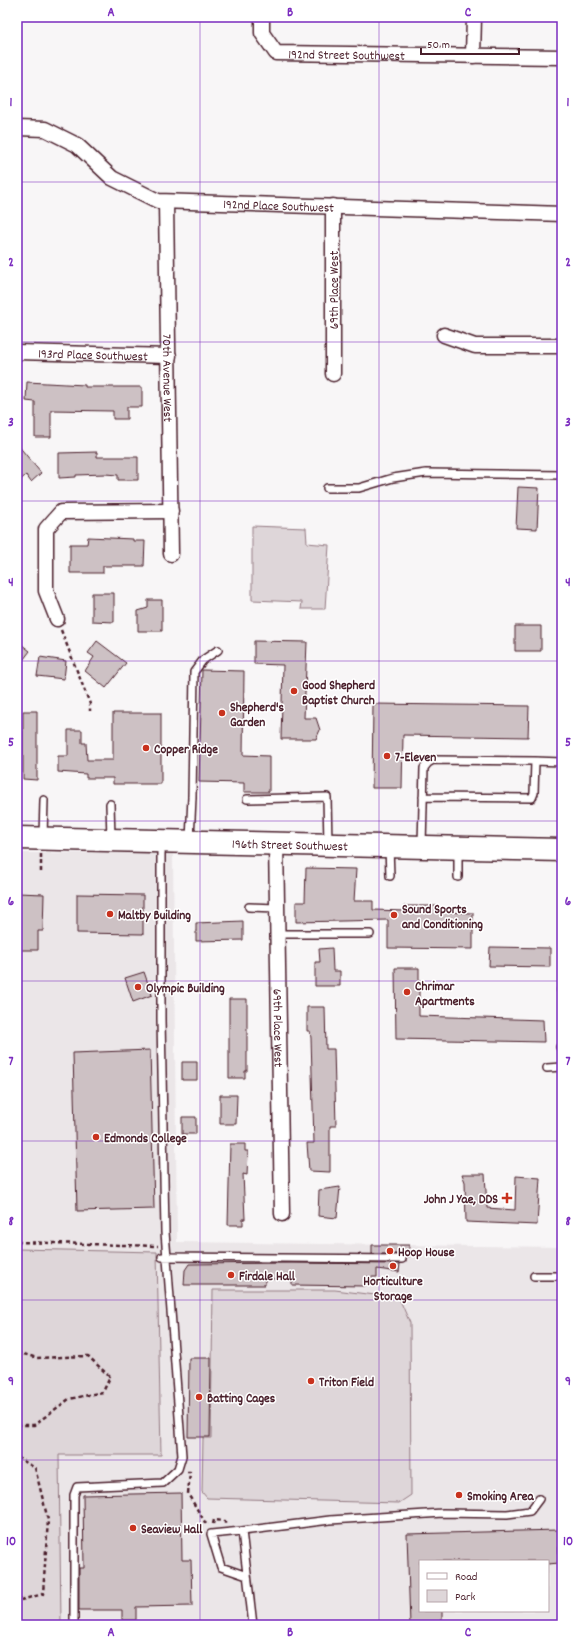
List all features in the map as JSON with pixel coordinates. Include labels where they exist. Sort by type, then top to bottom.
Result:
[{"type":"main road","name":"196th Street Southwest","points":[[17,838],[42,844],[111,840],[161,840],[562,850]]},
{"type":"street","name":"192nd Street Southwest","points":[[262,17],[262,33],[276,52],[562,57]]},
{"type":"street","points":[[473,56],[474,17]]},
{"type":"street","name":"192nd Place Southwest","points":[[17,128],[45,129],[77,144],[112,178],[158,201],[562,214]]},
{"type":"street","name":"70th Avenue West","points":[[166,202],[171,554]]},
{"type":"street","name":"69th Place West","points":[[333,206],[333,374]]},
{"type":"street","points":[[444,335],[475,346],[562,346]]},
{"type":"street","name":"193rd Place Southwest","points":[[17,352],[169,356]]},
{"type":"street","points":[[57,618],[46,591],[46,529],[61,512],[171,511]]},
{"type":"street","name":"69th Place West","points":[[276,842],[282,1214]]},
{"type":"lane","points":[[327,488],[359,488],[393,478],[426,473],[562,475]]},
{"type":"lane","points":[[190,841],[194,672],[203,660],[218,650]]},
{"type":"lane","points":[[422,846],[424,768],[433,760],[562,762]]},
{"type":"lane","points":[[423,796],[532,798],[534,793],[535,761]]},
{"type":"lane","points":[[247,799],[327,797],[328,844]]},
{"type":"lane","points":[[42,844],[44,800]]},
{"type":"lane","points":[[110,804],[111,840]]},
{"type":"lane","points":[[74,1625],[74,1495],[77,1486],[163,1483],[178,1470],[182,1456],[164,1257],[161,1019],[161,840]]},
{"type":"lane","points":[[389,845],[390,876]]},
{"type":"lane","points":[[458,847],[458,877]]},
{"type":"lane","points":[[249,907],[278,908]]},
{"type":"lane","points":[[278,934],[370,934]]},
{"type":"lane","points":[[547,1068],[562,1067]]},
{"type":"lane","points":[[164,1257],[402,1259]]},
{"type":"lane","points":[[534,1276],[562,1276]]},
{"type":"lane","points":[[247,1576],[221,1567],[211,1534],[330,1520],[443,1512],[507,1514],[530,1511],[539,1499]]},
{"type":"lane","points":[[242,1531],[253,1625]]},
{"type":"path","points":[[57,618],[90,704],[90,712]]},
{"type":"path","points":[[41,874],[42,844]]},
{"type":"path","points":[[17,1242],[161,1246],[164,1257]]},
{"type":"path","points":[[17,1352],[37,1358],[88,1356],[110,1377],[103,1392],[69,1399],[34,1425],[17,1425]]},
{"type":"path","points":[[17,1457],[35,1468],[48,1520],[43,1594],[17,1601]]},
{"type":"path","points":[[178,1470],[190,1472],[188,1494],[206,1524],[213,1525],[214,1520],[225,1521],[227,1532]]},
{"type":"shaded area","name":"Edmonds College","points":[[17,853],[173,853],[177,1242],[562,1247],[562,1625],[61,1625],[59,1455],[161,1455],[157,1253],[17,1249]]},
{"type":"green space","points":[[252,526],[306,528],[307,543],[329,545],[325,609],[301,609],[302,602],[252,600]]},
{"type":"green space","points":[[17,1249],[157,1252],[161,1455],[59,1455],[61,1625],[17,1625]]},
{"type":"green space","name":"Triton Field","points":[[213,1290],[335,1290],[399,1298],[410,1323],[411,1495],[399,1503],[207,1498],[202,1492],[203,1438],[211,1438]]},
{"type":"building","points":[[27,382],[85,385],[85,387],[142,387],[142,407],[127,407],[127,419],[113,419],[113,411],[51,410],[51,437],[35,437],[35,402],[26,401]]},
{"type":"building","points":[[17,444],[41,473],[31,482],[26,475],[17,483]]},
{"type":"building","points":[[97,452],[97,457],[138,457],[138,480],[118,480],[118,475],[105,474],[76,475],[76,477],[59,478],[59,453]]},
{"type":"building","points":[[518,487],[539,488],[537,529],[516,528]]},
{"type":"building","points":[[88,537],[145,541],[144,566],[103,566],[103,573],[70,573],[70,544],[87,544]]},
{"type":"building","points":[[92,593],[114,593],[114,622],[92,621]]},
{"type":"building","points":[[148,600],[162,600],[162,631],[138,631],[138,611],[148,608]]},
{"type":"building","points":[[515,626],[541,626],[541,651],[515,651]]},
{"type":"building","points":[[17,641],[30,651],[17,668]]},
{"type":"building","points":[[97,641],[126,663],[106,688],[85,671],[94,657],[88,653]]},
{"type":"building","name":"Good Shepherd Baptist Church","points":[[254,641],[307,642],[304,718],[316,718],[320,730],[316,739],[281,739],[283,665],[254,664]]},
{"type":"building","points":[[40,657],[66,661],[64,679],[37,676]]},
{"type":"building","name":"Shepherd's Garden","points":[[202,670],[244,671],[243,755],[269,756],[269,792],[244,792],[244,783],[199,782]]},
{"type":"building","points":[[373,704],[529,706],[528,737],[403,735],[402,788],[372,788]]},
{"type":"building","points":[[23,711],[37,711],[37,780],[23,779]]},
{"type":"building","name":"Copper Ridge","points":[[113,713],[161,713],[161,784],[113,784],[113,778],[86,778],[86,774],[58,772],[58,756],[68,756],[68,730],[82,730],[82,743],[86,743],[87,760],[113,760]]},
{"type":"building","points":[[306,868],[356,869],[354,901],[373,901],[373,910],[404,911],[404,906],[437,906],[437,912],[473,913],[473,949],[388,948],[388,920],[296,922],[296,902],[305,902]]},
{"type":"building","points":[[17,893],[44,894],[43,931],[38,931],[38,950],[17,950]]},
{"type":"building","name":"Maltby Building","points":[[77,894],[143,895],[143,934],[77,933]]},
{"type":"building","points":[[243,921],[243,940],[196,941],[196,923]]},
{"type":"building","name":"Chrimar Apartments","points":[[490,947],[550,948],[550,967],[489,966]]},
{"type":"building","points":[[332,948],[333,971],[340,971],[340,986],[315,986],[315,962],[320,962],[319,949]]},
{"type":"building","name":"Chrimar Apartments","points":[[395,968],[419,968],[419,1016],[543,1020],[544,1042],[396,1039]]},
{"type":"building","name":"Olympic Building","points":[[144,972],[152,995],[133,1002],[125,978]]},
{"type":"building","points":[[229,999],[247,999],[247,1071],[245,1071],[245,1078],[229,1078]]},
{"type":"building","points":[[307,1007],[325,1007],[326,1049],[334,1049],[336,1126],[330,1126],[330,1172],[309,1171],[307,1143],[314,1143],[311,1038],[310,1031],[307,1031]]},
{"type":"building","points":[[150,1050],[154,1209],[77,1211],[73,1053]]},
{"type":"building","points":[[182,1062],[197,1062],[197,1080],[182,1080]]},
{"type":"building","points":[[220,1095],[237,1095],[236,1124],[220,1124]]},
{"type":"building","points":[[182,1117],[196,1117],[196,1134],[182,1134]]},
{"type":"building","points":[[230,1144],[245,1144],[245,1151],[248,1151],[247,1175],[243,1174],[245,1219],[243,1219],[243,1225],[228,1225]]},
{"type":"building","points":[[462,1174],[485,1174],[487,1208],[515,1210],[516,1176],[540,1178],[537,1225],[466,1222],[465,1182]]},
{"type":"building","points":[[340,1187],[337,1218],[318,1216],[319,1190]]},
{"type":"building","name":"Hoop House","points":[[372,1245],[409,1245],[409,1257],[402,1254],[372,1254]]},
{"type":"building","points":[[189,1264],[400,1264],[399,1272],[377,1269],[377,1277],[365,1277],[365,1286],[292,1285],[292,1279],[265,1279],[265,1285],[184,1285],[185,1270]]},
{"type":"building","name":"Batting Cages","points":[[189,1358],[211,1358],[210,1437],[188,1437]]},
{"type":"building","name":"Seaview Hall","points":[[181,1493],[182,1560],[191,1560],[192,1606],[136,1607],[136,1620],[122,1620],[122,1610],[79,1610],[79,1568],[84,1568],[83,1495]]},
{"type":"building","points":[[558,1530],[559,1563],[549,1564],[549,1560],[419,1560],[419,1612],[442,1612],[442,1625],[410,1625],[407,1534]]},
{"type":"place","name":"Good Shepherd Baptist Church","points":[[294,691]]},
{"type":"place","name":"Shepherd's Garden","points":[[222,713]]},
{"type":"place","name":"Copper Ridge","points":[[146,748]]},
{"type":"place","name":"7-Eleven","points":[[387,756]]},
{"type":"place","name":"Maltby Building","points":[[110,914]]},
{"type":"place","name":"Sound Sports and Conditioning","points":[[394,915]]},
{"type":"place","name":"Olympic Building","points":[[138,987]]},
{"type":"place","name":"Chrimar Apartments","points":[[407,992]]},
{"type":"place","name":"Edmonds College","points":[[96,1137]]},
{"type":"place","name":"John J Yae, DDS","points":[[507,1198]]},
{"type":"place","name":"Hoop House","points":[[390,1251]]},
{"type":"place","name":"Horticulture Storage","points":[[393,1266]]},
{"type":"place","name":"Firdale Hall","points":[[231,1275]]},
{"type":"place","name":"Triton Field","points":[[311,1381]]},
{"type":"place","name":"Batting Cages","points":[[199,1397]]},
{"type":"place","name":"Smoking Area","points":[[459,1495]]},
{"type":"place","name":"Seaview Hall","points":[[133,1528]]}]
